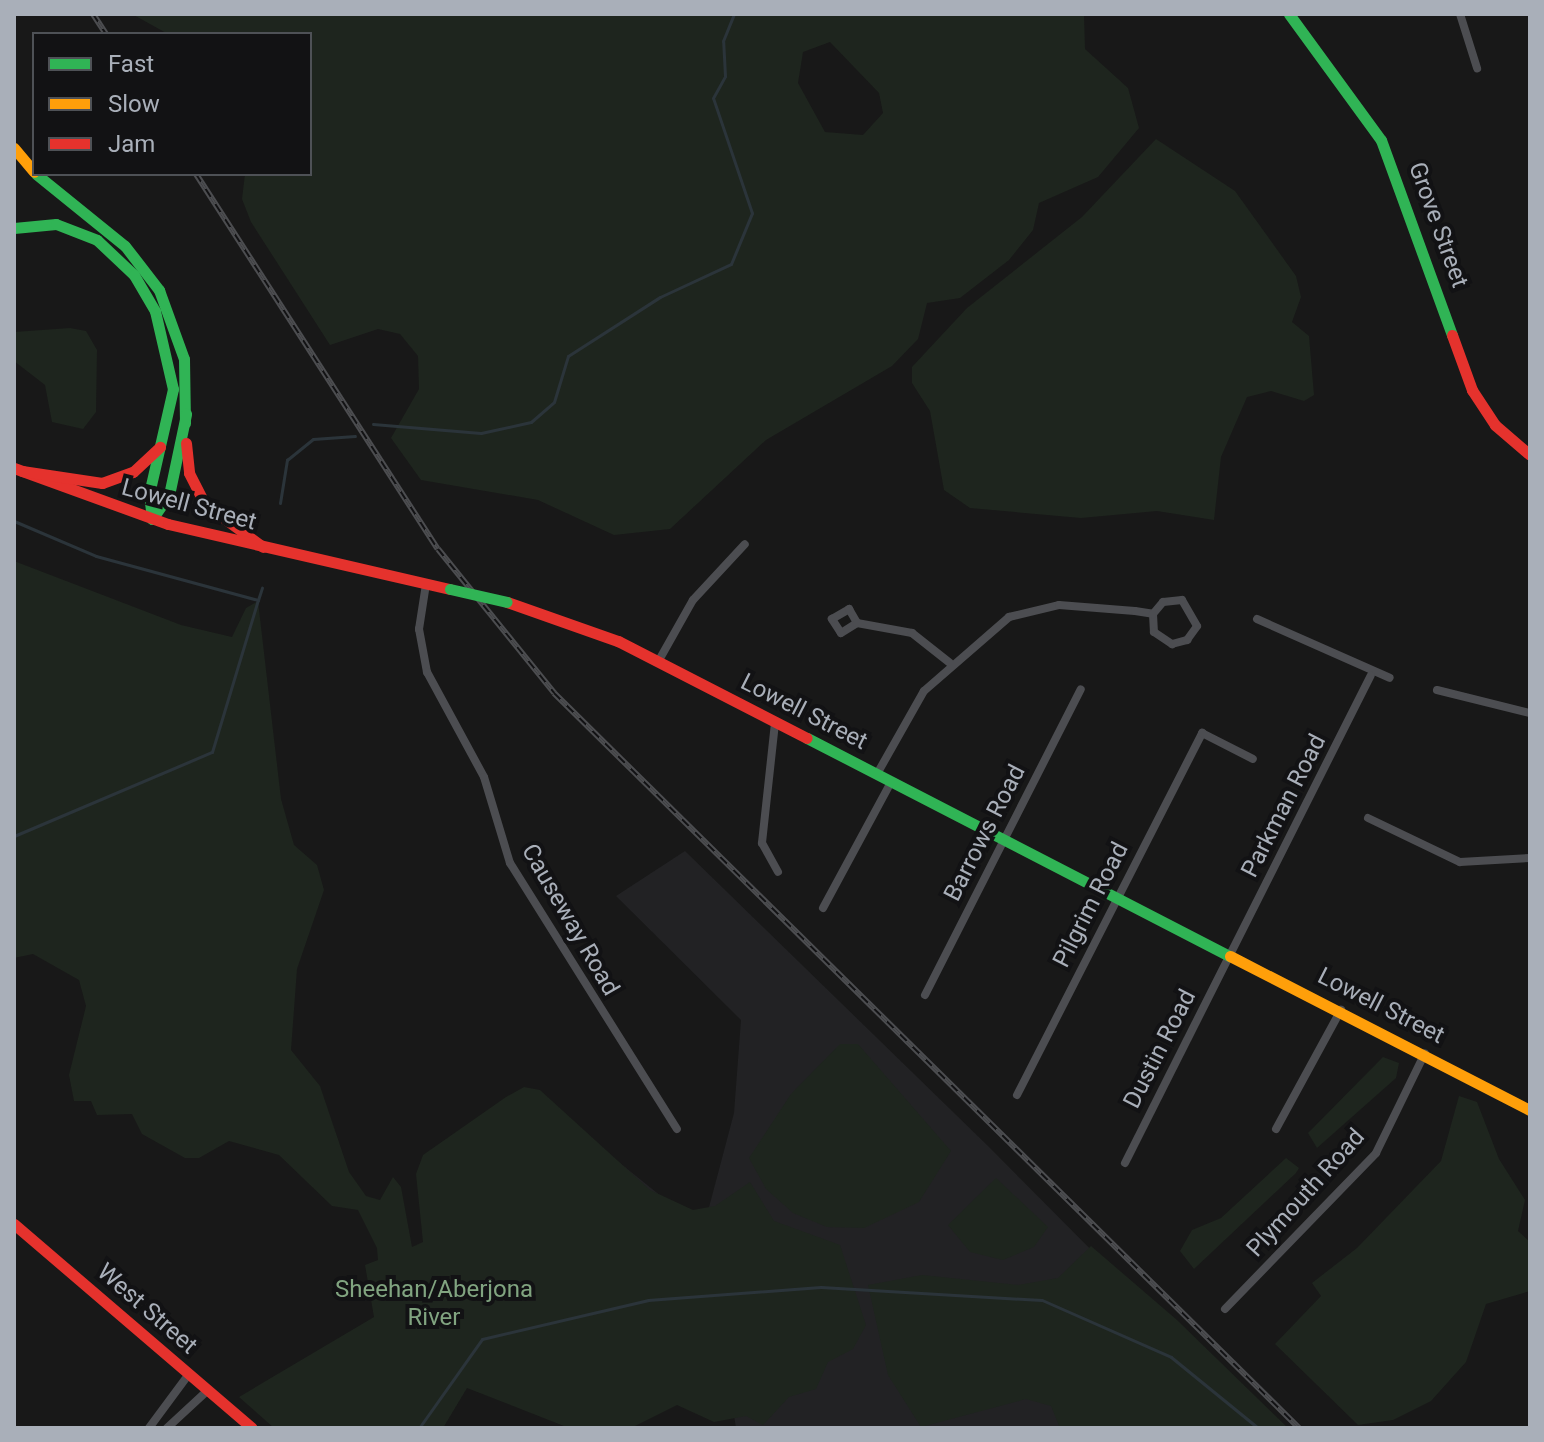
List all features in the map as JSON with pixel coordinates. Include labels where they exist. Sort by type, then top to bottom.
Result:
[{"type":"main road","name":"Grove Street","points":[[1289,14],[1381,140],[1474,395],[1530,455]]},
{"type":"main road","points":[[14,148],[32,169]]},
{"type":"main road","points":[[39,176],[125,246],[159,290],[182,349],[186,414],[196,490],[224,523],[263,547]]},
{"type":"main road","points":[[14,228],[46,223],[82,232],[134,275],[170,359],[166,436],[149,494],[152,519]]},
{"type":"main road","points":[[152,519],[169,495],[186,414]]},
{"type":"main road","points":[[18,469],[63,483],[112,481],[146,462],[166,436]]},
{"type":"main road","name":"Lowell Street","points":[[18,469],[152,519],[507,602],[583,625],[1425,1053],[1530,1110]]},
{"type":"main road","name":"West Street","points":[[14,1224],[252,1428]]},
{"type":"street","points":[[1460,14],[1477,68]]},
{"type":"street","points":[[658,662],[693,600],[745,544]]},
{"type":"street","name":"Causeway Road","points":[[426,584],[419,629],[427,672],[484,777],[510,863],[677,1129]]},
{"type":"street","points":[[1182,600],[1197,626],[1187,640],[1172,644],[1154,632],[1153,614],[1163,602],[1182,600]]},
{"type":"street","points":[[877,774],[913,704],[950,663],[999,623],[1039,607],[1153,614]]},
{"type":"street","points":[[1257,619],[1371,675],[1390,678]]},
{"type":"street","points":[[857,623],[912,633],[950,663]]},
{"type":"street","name":"Parkman Road","points":[[1231,954],[1371,675]]},
{"type":"street","name":"Barrows Road","points":[[925,995],[1081,689]]},
{"type":"street","points":[[1437,690],[1530,713]]},
{"type":"street","points":[[775,723],[762,843],[778,872]]},
{"type":"street","name":"Pilgrim Road","points":[[1017,1095],[1202,733],[1253,759]]},
{"type":"street","points":[[823,908],[891,782]]},
{"type":"street","points":[[1368,818],[1460,862],[1530,858]]},
{"type":"street","name":"Dustin Road","points":[[1125,1163],[1231,954]]},
{"type":"street","points":[[1276,1129],[1341,1010]]},
{"type":"street","name":"Plymouth Road","points":[[1225,1309],[1376,1153],[1425,1053]]},
{"type":"street","points":[[149,1428],[189,1374]]},
{"type":"street","points":[[167,1428],[208,1390]]},
{"type":"shaded area","points":[[685,851],[988,1146],[1268,1428],[736,1428],[729,1385],[548,1105],[703,1230],[734,1113],[741,1020],[616,896]]},
{"type":"green space","points":[[132,14],[1084,14],[1085,49],[1128,88],[1139,128],[1098,177],[1039,203],[1033,230],[1009,260],[960,298],[927,303],[918,339],[892,366],[766,440],[670,529],[614,535],[538,500],[421,480],[391,438],[419,389],[418,356],[400,334],[378,329],[330,345],[251,222],[242,199],[245,176],[312,176],[312,32],[164,32]],"holes":[[[830,42],[879,93],[883,113],[863,135],[825,132],[798,83],[803,52]]]},
{"type":"green space","points":[[1156,139],[1235,191],[1296,276],[1301,297],[1292,322],[1309,336],[1314,395],[1304,401],[1271,391],[1247,397],[1221,457],[1214,520],[1157,511],[1081,518],[970,508],[944,490],[930,411],[912,383],[912,367],[967,308],[1082,217]]},
{"type":"green space","points":[[70,328],[86,331],[97,350],[96,412],[83,429],[52,422],[45,385],[14,361],[14,332]]},
{"type":"green space","name":"Sheehan/Aberjona River","points":[[14,561],[181,625],[232,637],[246,608],[258,601],[281,799],[294,845],[317,865],[324,890],[297,969],[291,1050],[320,1086],[349,1172],[366,1196],[380,1200],[393,1177],[401,1187],[412,1247],[423,1242],[416,1174],[423,1155],[524,1087],[540,1090],[650,1190],[693,1210],[715,1206],[750,1182],[774,1221],[840,1245],[866,1325],[853,1349],[828,1362],[816,1389],[789,1397],[763,1425],[746,1416],[714,1422],[677,1405],[631,1428],[569,1428],[467,1388],[443,1428],[274,1428],[239,1397],[374,1317],[365,1265],[378,1260],[377,1248],[358,1210],[332,1206],[279,1155],[229,1141],[199,1158],[185,1158],[142,1134],[132,1114],[97,1115],[91,1101],[74,1101],[69,1075],[86,1006],[79,980],[33,954],[14,958]]},
{"type":"green space","points":[[840,1044],[858,1044],[951,1151],[919,1202],[864,1228],[827,1227],[793,1213],[766,1189],[749,1158],[791,1094]]},
{"type":"green space","points":[[1383,1057],[1399,1063],[1396,1078],[1317,1148],[1308,1133]]},
{"type":"green space","points":[[1459,1096],[1477,1102],[1499,1159],[1525,1200],[1518,1231],[1530,1242],[1530,1291],[1486,1304],[1466,1362],[1431,1401],[1393,1420],[1358,1425],[1275,1344],[1321,1296],[1312,1283],[1357,1248],[1441,1161]]},
{"type":"green space","points":[[1286,1158],[1299,1168],[1296,1173],[1194,1269],[1180,1251],[1192,1230],[1221,1218]]},
{"type":"green space","points":[[996,1178],[1048,1227],[1034,1247],[1003,1260],[970,1252],[948,1225]]},
{"type":"green space","points":[[1091,1246],[1177,1320],[1288,1428],[1060,1428],[1051,1406],[1026,1399],[921,1427],[888,1375],[868,1285],[922,1275],[1018,1285],[1058,1278]]},
{"type":"waterway","points":[[373,424],[481,433],[531,422],[554,402],[568,356],[660,297],[731,264],[752,213],[713,98],[725,76],[723,41],[734,14]]},
{"type":"waterway","points":[[280,503],[287,460],[313,439],[355,436]]},
{"type":"waterway","points":[[14,521],[96,556],[258,600],[262,588]]},
{"type":"waterway","points":[[14,836],[212,752],[258,600]]},
{"type":"waterway","points":[[419,1428],[482,1339],[648,1300],[821,1287],[1042,1300],[1171,1357],[1258,1428]]},
{"type":"railway","points":[[93,14],[105,32]]},
{"type":"railway","points":[[197,176],[438,549],[554,693],[1299,1428]]},
{"type":"traffic: fast","points":[[1289,14],[1381,140],[1452,335]]},
{"type":"traffic: fast","points":[[38,176],[125,246],[159,290],[184,359],[185,423]]},
{"type":"traffic: fast","points":[[14,228],[56,224],[97,240],[134,275],[155,311],[173,389],[149,494],[152,519],[169,495],[186,414]]},
{"type":"traffic: fast","points":[[450,589],[507,602]]},
{"type":"traffic: fast","points":[[807,738],[1230,956]]},
{"type":"traffic: slow","points":[[14,148],[32,170]]},
{"type":"traffic: slow","points":[[1230,956],[1530,1110]]},
{"type":"traffic: jam","points":[[1452,335],[1472,390],[1495,425],[1530,455]]},
{"type":"traffic: jam","points":[[186,443],[189,473],[205,504],[263,547]]},
{"type":"traffic: jam","points":[[22,471],[102,483],[133,472],[160,447]]},
{"type":"traffic: jam","points":[[14,468],[168,524],[450,589]]},
{"type":"traffic: jam","points":[[507,602],[618,641],[807,738]]},
{"type":"traffic: jam","points":[[14,1224],[252,1428]]}]
